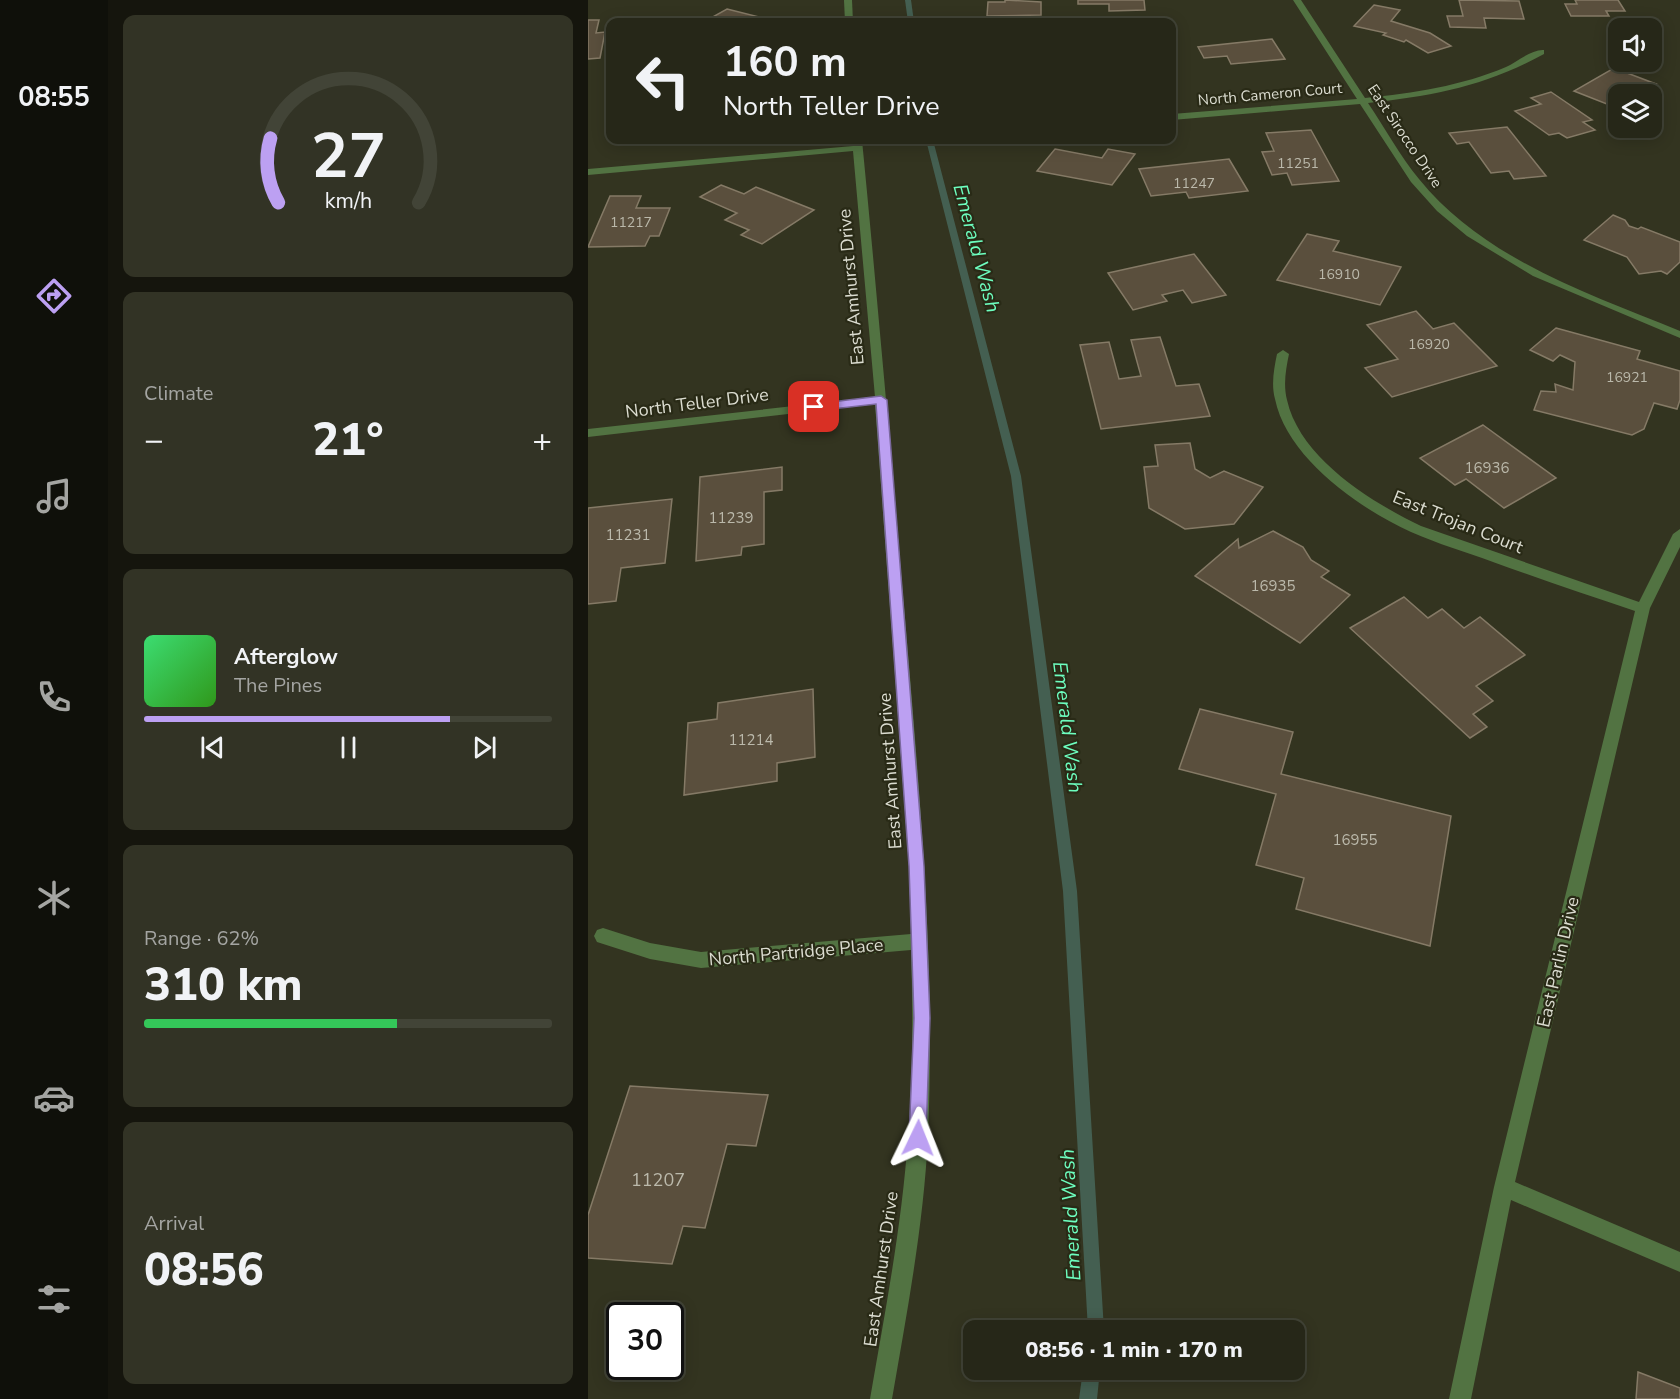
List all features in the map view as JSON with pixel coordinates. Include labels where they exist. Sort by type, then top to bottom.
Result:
[{"type":"street","points":[[848,0],[849,18]]},
{"type":"street","name":"East Sirocco Drive","points":[[1298,0],[1414,180],[1453,222],[1514,262],[1680,335]]},
{"type":"street","name":"North Cameron Court","points":[[1176,117],[1363,100],[1463,87],[1513,69],[1541,52]]},
{"type":"street","points":[[588,172],[857,144]]},
{"type":"street","name":"East Amhurst Drive","points":[[857,144],[881,400],[916,866],[922,1018],[918,1138],[902,1277],[881,1399]]},
{"type":"street","name":"East Trojan Court","points":[[1283,354],[1278,378],[1282,402],[1294,434],[1343,485],[1358,496],[1407,525],[1571,585],[1642,608]]},
{"type":"street","name":"North Teller Drive","points":[[588,433],[881,400]]},
{"type":"street","name":"East Parlin Drive","points":[[1461,1399],[1504,1187],[1642,608],[1680,534]]},
{"type":"street","name":"North Partridge Place","points":[[603,936],[650,951],[701,960],[919,941]]},
{"type":"street","points":[[1504,1187],[1680,1262]]},
{"type":"building","points":[[1005,0],[1041,2],[1041,15],[987,16],[988,2],[1005,2]]},
{"type":"building","points":[[1078,0],[1144,0],[1145,10],[1109,11],[1109,4],[1078,4]]},
{"type":"building","points":[[1459,0],[1519,1],[1524,19],[1484,18],[1486,28],[1450,27],[1447,16],[1463,16]]},
{"type":"building","points":[[1575,0],[1618,0],[1625,11],[1606,11],[1609,16],[1571,16],[1565,4],[1577,4]]},
{"type":"building","points":[[1374,5],[1400,10],[1391,21],[1430,33],[1451,46],[1428,53],[1406,40],[1404,42],[1383,35],[1386,33],[1354,26]]},
{"type":"building","points":[[727,9],[763,18],[711,18]]},
{"type":"building","points":[[588,20],[599,20],[596,33],[605,32],[600,58],[588,59]]},
{"type":"building","points":[[1272,39],[1285,59],[1231,64],[1227,56],[1204,58],[1198,47]]},
{"type":"building","points":[[1608,71],[1624,72],[1656,84],[1608,84],[1608,104],[1574,91]]},
{"type":"building","points":[[1551,92],[1592,120],[1583,122],[1595,130],[1567,138],[1559,133],[1549,135],[1515,111],[1541,104],[1531,98]]},
{"type":"building","points":[[1507,127],[1546,176],[1514,179],[1509,171],[1491,173],[1469,142],[1457,144],[1449,133]]},
{"type":"building","points":[[1311,130],[1339,181],[1292,185],[1287,173],[1272,175],[1262,152],[1274,151],[1266,133]]},
{"type":"building","points":[[1055,149],[1102,158],[1108,149],[1135,154],[1112,185],[1037,171]]},
{"type":"building","points":[[1229,159],[1248,191],[1189,198],[1186,192],[1151,196],[1139,169]]},
{"type":"building","points":[[721,185],[744,194],[756,187],[814,210],[762,244],[741,235],[749,230],[725,220],[737,213],[700,197]]},
{"type":"building","points":[[610,196],[641,196],[636,208],[670,208],[659,236],[650,236],[645,246],[588,247]]},
{"type":"building","points":[[1613,215],[1625,220],[1629,226],[1638,229],[1641,227],[1680,242],[1680,262],[1667,274],[1661,271],[1639,274],[1627,257],[1584,240]]},
{"type":"building","points":[[1307,234],[1339,241],[1333,251],[1401,267],[1380,305],[1277,280]]},
{"type":"building","points":[[1194,254],[1226,295],[1192,303],[1183,290],[1162,295],[1167,301],[1133,310],[1108,273]]},
{"type":"building","points":[[1416,311],[1433,329],[1454,323],[1497,366],[1392,397],[1365,368],[1398,359],[1367,325]]},
{"type":"building","points":[[1556,328],[1640,351],[1637,359],[1680,371],[1680,400],[1677,409],[1654,403],[1644,429],[1632,435],[1534,410],[1541,391],[1556,392],[1555,384],[1573,390],[1575,362],[1560,355],[1553,361],[1530,350]]},
{"type":"building","points":[[1160,337],[1176,386],[1199,384],[1210,416],[1101,429],[1080,345],[1109,342],[1119,379],[1141,376],[1131,340]]},
{"type":"building","points":[[1483,425],[1556,478],[1504,508],[1466,479],[1455,485],[1420,458]]},
{"type":"building","points":[[1190,443],[1195,469],[1210,478],[1224,471],[1263,487],[1234,524],[1185,529],[1149,508],[1144,467],[1158,466],[1155,445]]},
{"type":"building","points":[[782,467],[782,490],[764,492],[764,544],[742,547],[741,555],[696,561],[700,477]]},
{"type":"building","points":[[672,499],[665,563],[621,568],[616,601],[588,604],[588,508]]},
{"type":"building","points":[[1273,531],[1303,547],[1311,560],[1329,571],[1321,577],[1350,595],[1300,643],[1195,576],[1238,539],[1239,548]]},
{"type":"building","points":[[1404,597],[1428,618],[1442,609],[1464,628],[1480,617],[1525,655],[1476,686],[1493,701],[1473,714],[1487,727],[1470,738],[1350,628]]},
{"type":"building","points":[[813,689],[815,757],[777,763],[777,781],[684,795],[688,723],[717,719],[718,703]]},
{"type":"building","points":[[1200,709],[1293,732],[1281,774],[1451,816],[1430,946],[1296,909],[1304,878],[1256,865],[1276,794],[1179,769]]},
{"type":"building","points":[[630,1086],[768,1095],[756,1146],[727,1144],[705,1228],[683,1226],[672,1264],[588,1258],[588,1215]]},
{"type":"building","points":[[1638,1372],[1680,1388],[1680,1399],[1636,1399]]},
{"type":"waterway","name":"Emerald Wash","points":[[908,0],[910,18]]},
{"type":"waterway","name":"Emerald Wash","points":[[930,144],[1016,476],[1070,891],[1095,1320]]},
{"type":"waterway","name":"Emerald Wash","points":[[1088,1399],[1091,1380]]},
{"type":"route","points":[[814,407],[881,400],[916,866],[922,1018],[918,1138]]}]
